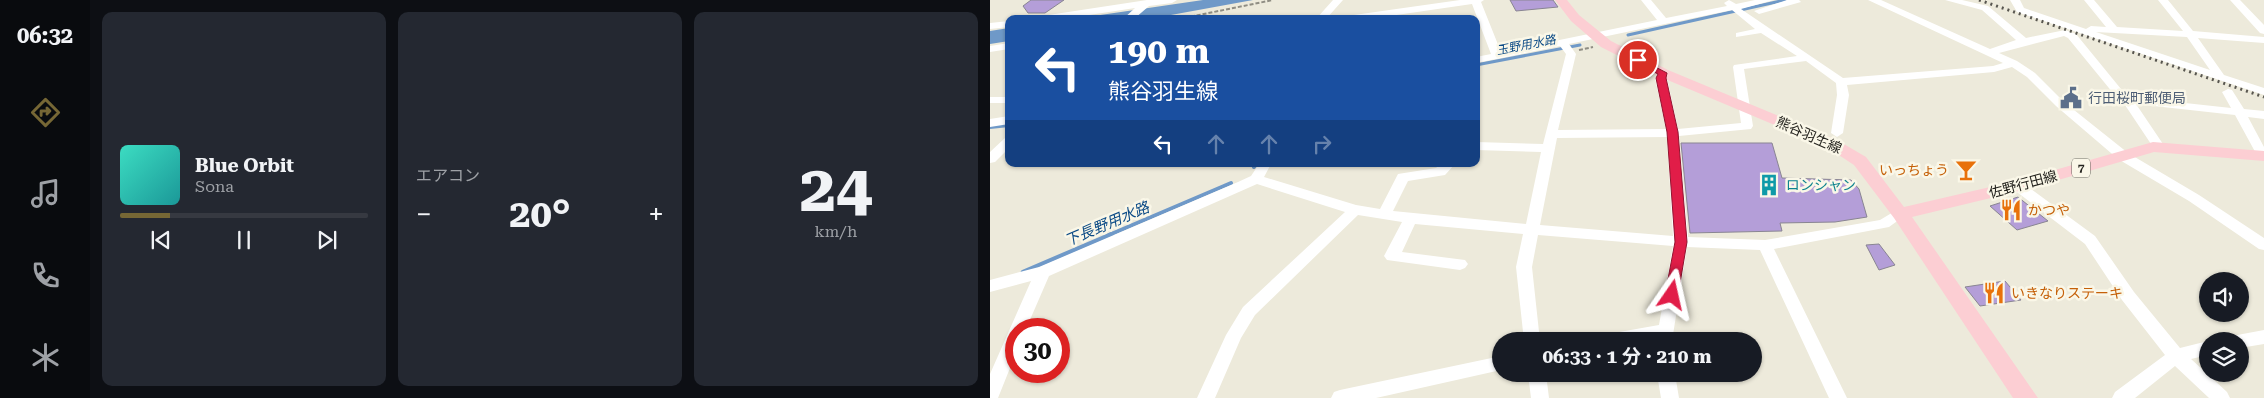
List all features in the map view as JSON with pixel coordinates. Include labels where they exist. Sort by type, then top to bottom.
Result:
[{"type":"main road","name":"熊谷羽生線","points":[[1561,0],[1596,41],[1606,44],[1663,73],[1845,151],[1860,161],[1871,173],[1900,214],[2026,398]]},
{"type":"main road","name":"佐野行田線","points":[[1900,214],[2018,186],[2153,147],[2264,156]]},
{"type":"street","points":[[1068,15],[1172,0]]},
{"type":"street","points":[[1324,15],[1338,0]]},
{"type":"street","points":[[1394,0],[1397,15],[1479,0]]},
{"type":"street","points":[[1475,0],[1498,57]]},
{"type":"street","points":[[1646,0],[1668,26]]},
{"type":"street","points":[[1726,0],[1762,30],[1841,82],[1994,69],[2013,63]]},
{"type":"street","points":[[1737,11],[1769,0]]},
{"type":"street","points":[[1480,68],[1737,11],[1806,0]]},
{"type":"street","points":[[1873,0],[2013,63],[2031,75],[2060,104],[2123,156],[2194,198],[2264,245]]},
{"type":"street","points":[[1950,0],[1985,8],[2024,42],[2065,34],[2072,36],[2117,91],[2127,100],[2159,147]]},
{"type":"street","points":[[2015,0],[2020,10],[2264,92]]},
{"type":"street","points":[[2089,0],[2114,30]]},
{"type":"street","points":[[2162,0],[2177,15],[2220,77]]},
{"type":"street","points":[[2234,0],[2264,31]]},
{"type":"street","points":[[1133,15],[1147,3]]},
{"type":"street","points":[[2249,15],[2264,17]]},
{"type":"street","points":[[990,20],[1005,22]]},
{"type":"street","points":[[990,26],[1005,23]]},
{"type":"street","points":[[1635,38],[1668,26]]},
{"type":"street","points":[[2076,28],[2264,40]]},
{"type":"street","points":[[1740,35],[1762,30]]},
{"type":"street","points":[[990,49],[1005,46]]},
{"type":"street","points":[[990,60],[1005,47]]},
{"type":"street","points":[[1480,59],[1568,48]]},
{"type":"street","points":[[1531,332],[1524,267],[1548,148],[1553,134],[1571,54],[1568,48]]},
{"type":"street","points":[[1553,134],[1672,132],[1747,126],[1738,67],[1806,58]]},
{"type":"street","points":[[1663,73],[1661,78],[1672,132],[1681,242],[1666,332]]},
{"type":"street","points":[[1836,133],[1843,95],[1841,82]]},
{"type":"street","points":[[2228,92],[2241,112],[2255,144],[2264,156]]},
{"type":"street","points":[[990,100],[1005,100]]},
{"type":"street","points":[[2127,100],[2264,115]]},
{"type":"street","points":[[990,122],[1005,120]]},
{"type":"street","points":[[990,132],[1005,130]]},
{"type":"street","points":[[990,159],[1005,145]]},
{"type":"street","points":[[1480,146],[1548,148]]},
{"type":"street","points":[[990,286],[1043,272],[1256,178],[1263,167]]},
{"type":"street","points":[[1384,215],[1403,177],[1440,172],[1446,167]]},
{"type":"street","points":[[1256,178],[1354,210],[1384,215],[1411,219],[1681,242],[1766,245],[1884,224],[1900,214]]},
{"type":"street","points":[[2018,186],[2090,240],[2128,296],[2176,356],[2221,398]]},
{"type":"street","points":[[1206,398],[1226,351],[1249,311],[1354,210]]},
{"type":"street","points":[[1411,219],[1392,256],[1460,264]]},
{"type":"street","points":[[1766,245],[1838,398]]},
{"type":"street","points":[[1023,318],[1043,272]]},
{"type":"street","points":[[2249,339],[2264,337]]},
{"type":"street","points":[[2121,398],[2176,356],[2199,350]]},
{"type":"street","points":[[990,395],[1005,360]]},
{"type":"street","points":[[1347,397],[1492,365]]},
{"type":"street","points":[[1538,382],[1540,398]]},
{"type":"street","points":[[1667,382],[1670,398]]},
{"type":"lane","points":[[1990,52],[2024,42]]},
{"type":"path","points":[[1199,15],[1273,0]]},
{"type":"path","points":[[1568,48],[1596,41]]},
{"type":"water","points":[[1203,0],[1253,0],[1171,15],[1100,15]]},
{"type":"water","points":[[1005,29],[1005,42],[990,44],[990,31]]},
{"type":"building","points":[[1031,0],[1064,0],[1045,13],[1028,13],[1023,6]]},
{"type":"building","points":[[1510,0],[1553,0],[1558,7],[1516,11]]},
{"type":"building","name":"ロンシャン","points":[[1681,143],[1772,143],[1782,178],[1851,180],[1859,189],[1867,217],[1835,222],[1780,223],[1782,231],[1690,233]]},
{"type":"building","points":[[2018,197],[2048,221],[2017,230],[1990,206]]},
{"type":"building","points":[[1879,244],[1895,265],[1879,270],[1866,245]]},
{"type":"building","points":[[2005,281],[2021,300],[1980,306],[1965,287]]},
{"type":"waterway","name":"玉野用水路","points":[[1628,35],[1785,0]]},
{"type":"waterway","name":"玉野用水路","points":[[1480,64],[1580,45]]},
{"type":"waterway","name":"玉野用水路","points":[[990,127],[1005,125]]},
{"type":"waterway","name":"下長野用水路","points":[[1109,235],[1231,183]]},
{"type":"waterway","name":"下長野用水路","points":[[1023,272],[1112,234]]},
{"type":"railway","points":[[1979,0],[2264,97]]},
{"type":"place","name":"行田桜町郵便局","points":[[2071,98]]},
{"type":"place","name":"いっちょう","points":[[1966,170]]},
{"type":"place","name":"ロンシャン","points":[[1769,185]]},
{"type":"place","name":"かつや","points":[[2011,210]]},
{"type":"place","name":"いきなりステーキ","points":[[1994,293]]},
{"type":"route","points":[[1638,60],[1663,73],[1661,78],[1672,132],[1681,242],[1672,295]]}]
